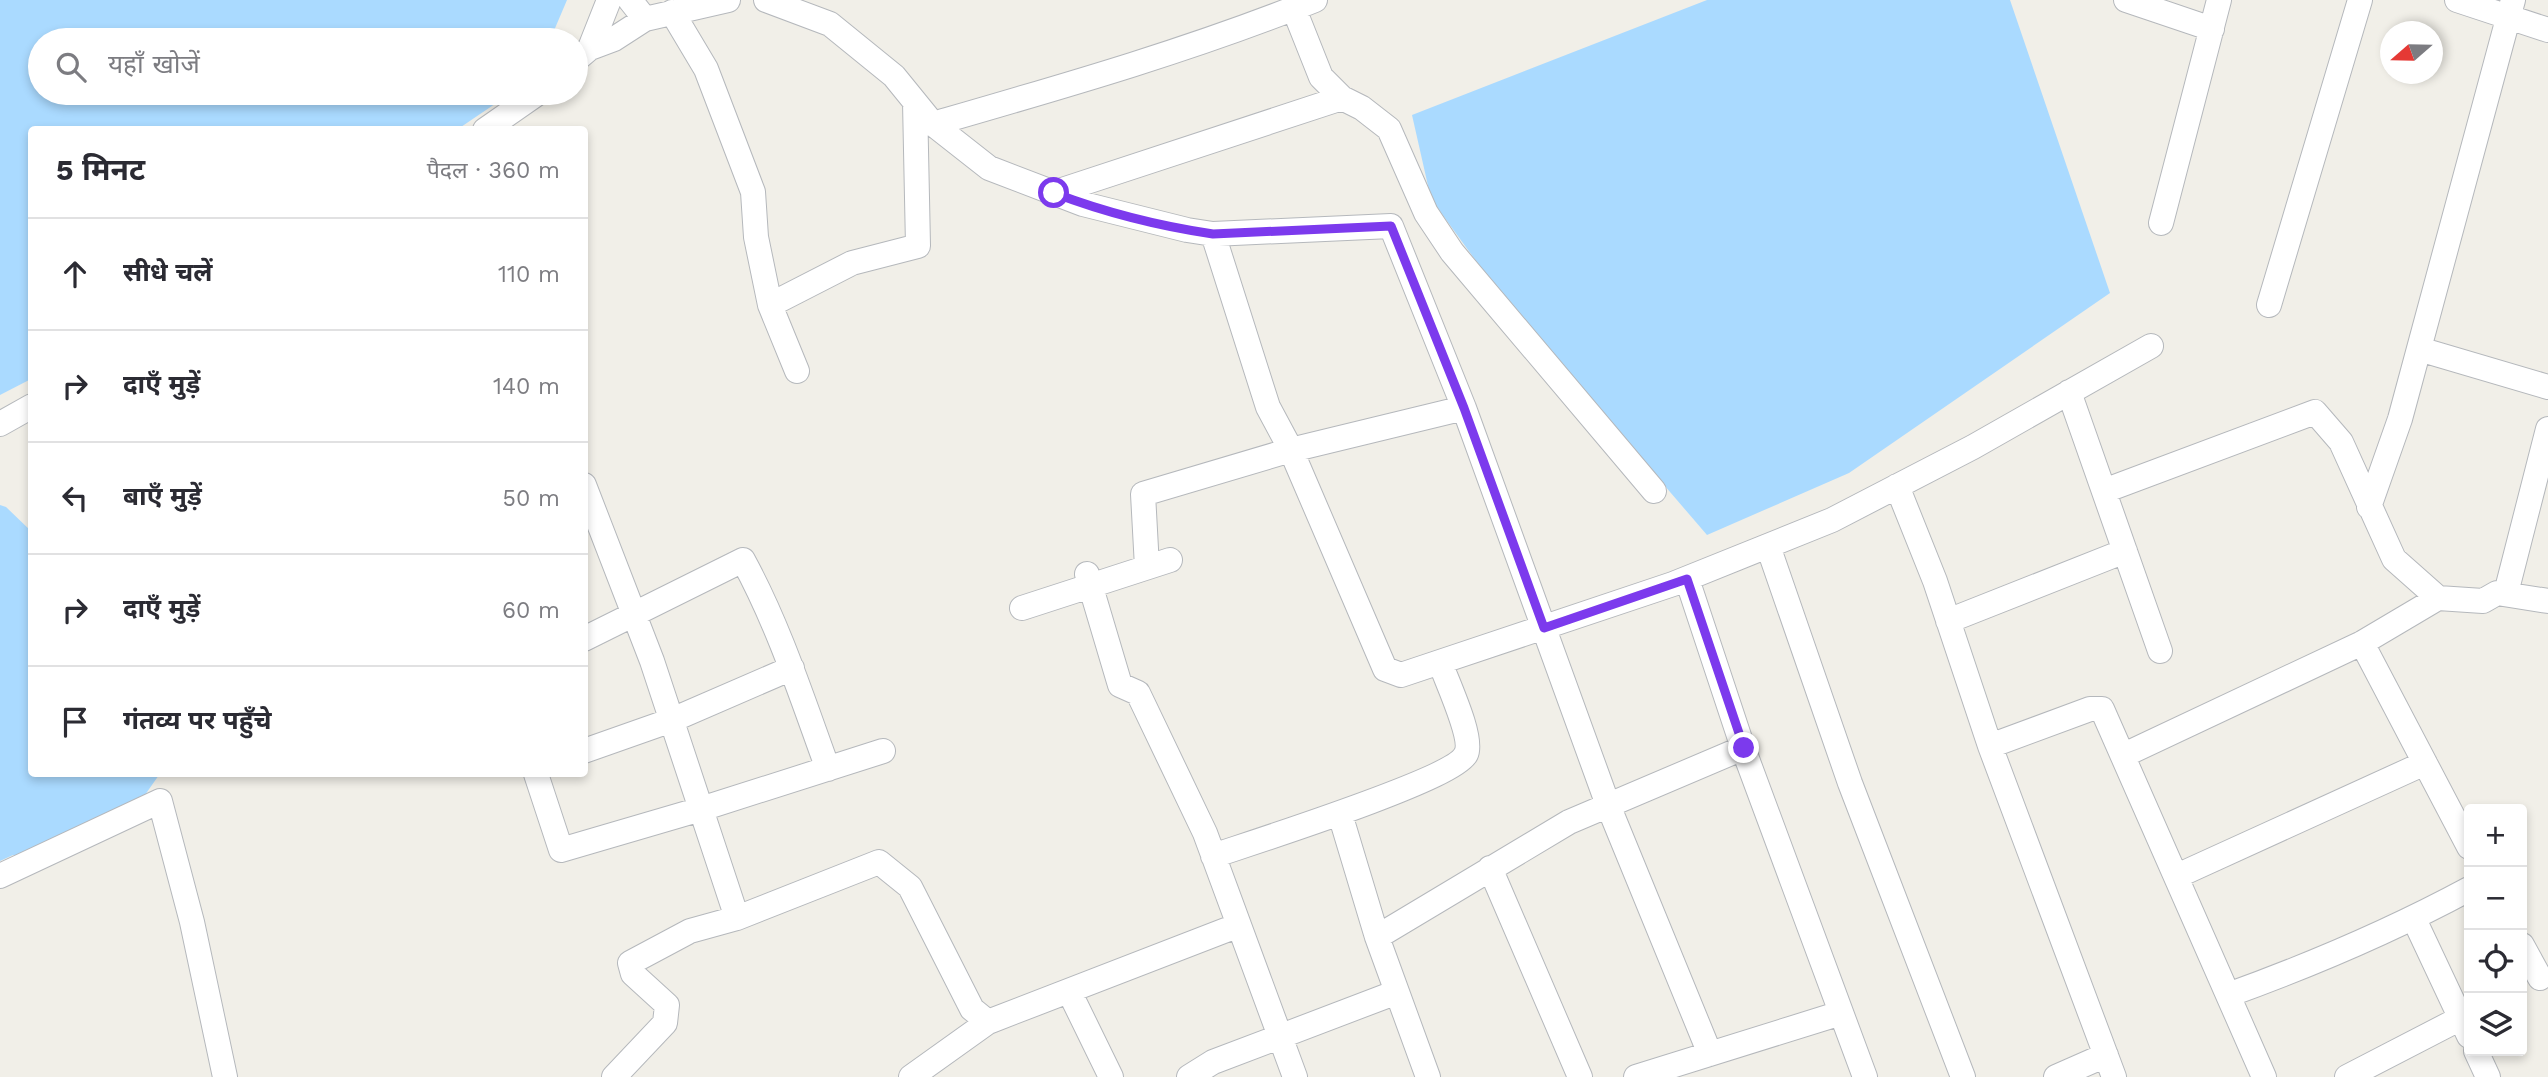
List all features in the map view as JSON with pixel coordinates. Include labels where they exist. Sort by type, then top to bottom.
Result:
[{"type":"street","points":[[588,44],[609,0]]},
{"type":"street","points":[[588,52],[614,39],[637,9],[672,12],[728,0]]},
{"type":"street","points":[[766,0],[830,24],[894,76],[933,124],[989,168],[1054,193],[1096,207],[1186,230],[1213,234],[1391,226],[1464,408],[1608,806],[1710,1054]]},
{"type":"street","points":[[2126,0],[2212,29]]},
{"type":"street","points":[[2161,223],[2219,0]]},
{"type":"street","points":[[2269,305],[2360,0]]},
{"type":"street","points":[[2457,0],[2510,8],[2548,30]]},
{"type":"street","points":[[933,124],[1057,88],[1304,4],[1321,77],[1342,98],[1362,108],[1389,129],[1426,213],[1452,252],[1654,491]]},
{"type":"street","points":[[2369,507],[2400,419],[2510,8]]},
{"type":"street","points":[[672,12],[706,69],[753,192],[756,237],[770,305],[797,371]]},
{"type":"street","points":[[1054,193],[1342,98]]},
{"type":"street","points":[[770,305],[852,263],[918,246],[915,102]]},
{"type":"street","points":[[491,126],[521,105]]},
{"type":"street","points":[[1213,234],[1268,407],[1291,450],[1385,669],[1401,675],[1687,579],[1832,520],[2151,346]]},
{"type":"street","points":[[2418,349],[2548,387]]},
{"type":"street","points":[[2069,392],[2160,651]]},
{"type":"street","points":[[0,424],[28,408]]},
{"type":"street","points":[[1022,608],[1088,581],[1158,564],[1143,494],[1291,450],[1464,408]]},
{"type":"street","points":[[2104,491],[2315,412],[2341,442],[2394,559],[2438,598]]},
{"type":"street","points":[[2506,593],[2548,429]]},
{"type":"street","points":[[1897,486],[1948,621],[1990,746],[2110,1066],[2056,1077]]},
{"type":"street","points":[[590,515],[634,614],[737,918]]},
{"type":"street","points":[[1768,546],[1850,783],[1963,1077]]},
{"type":"street","points":[[1948,621],[2125,551]]},
{"type":"street","points":[[588,637],[743,560],[760,591],[792,668],[828,769]]},
{"type":"street","points":[[1687,579],[1744,748],[1865,1077]]},
{"type":"street","points":[[1088,581],[1120,685],[1138,693],[1205,832],[1295,1077]]},
{"type":"street","points":[[2124,755],[2362,643],[2438,598],[2483,601],[2497,593],[2506,593],[2548,601]]},
{"type":"street","points":[[2362,643],[2464,837]]},
{"type":"street","points":[[1213,856],[1340,814],[1446,769],[1465,757],[1468,748],[1466,733],[1440,662]]},
{"type":"street","points":[[588,750],[672,720],[792,668]]},
{"type":"street","points":[[1990,746],[2090,709],[2102,709],[2264,1077]]},
{"type":"street","points":[[1377,937],[1569,822],[1744,748]]},
{"type":"street","points":[[537,777],[561,850],[883,751]]},
{"type":"street","points":[[2177,876],[2425,763]]},
{"type":"street","points":[[0,876],[160,801],[192,922],[225,1077]]},
{"type":"street","points":[[1340,814],[1377,937],[1428,1077]]},
{"type":"street","points":[[614,1077],[665,1023],[667,1005],[633,974],[631,963],[690,931],[737,918],[879,862],[910,887],[972,1009],[988,1022]]},
{"type":"street","points":[[1490,868],[1580,1077]]},
{"type":"street","points":[[2228,995],[2310,965],[2414,919],[2464,892]]},
{"type":"street","points":[[2414,919],[2464,1025]]},
{"type":"street","points":[[911,1077],[988,1022],[1239,925]]},
{"type":"street","points":[[2527,954],[2540,978]]},
{"type":"street","points":[[1069,991],[1111,1077]]},
{"type":"street","points":[[1189,1077],[1213,1062],[1397,992]]},
{"type":"street","points":[[1636,1077],[1841,1013]]},
{"type":"street","points":[[2347,1077],[2464,1027]]},
{"type":"street","points":[[2478,1056],[2488,1077]]},
{"type":"water","points":[[0,0],[567,0],[555,28],[28,28],[28,105],[493,105],[462,126],[28,126],[28,381],[0,395]]},
{"type":"water","points":[[1707,0],[2010,0],[2110,293],[1849,473],[1707,535],[1500,294],[1431,199],[1412,115]]},
{"type":"water","points":[[0,505],[6,507],[28,528],[28,777],[158,777],[128,819],[27,859],[13,855],[0,861]]},
{"type":"route","points":[[1054,193],[1083,204],[1186,230],[1213,234],[1391,226],[1464,408],[1544,628],[1687,579],[1744,748]]}]
